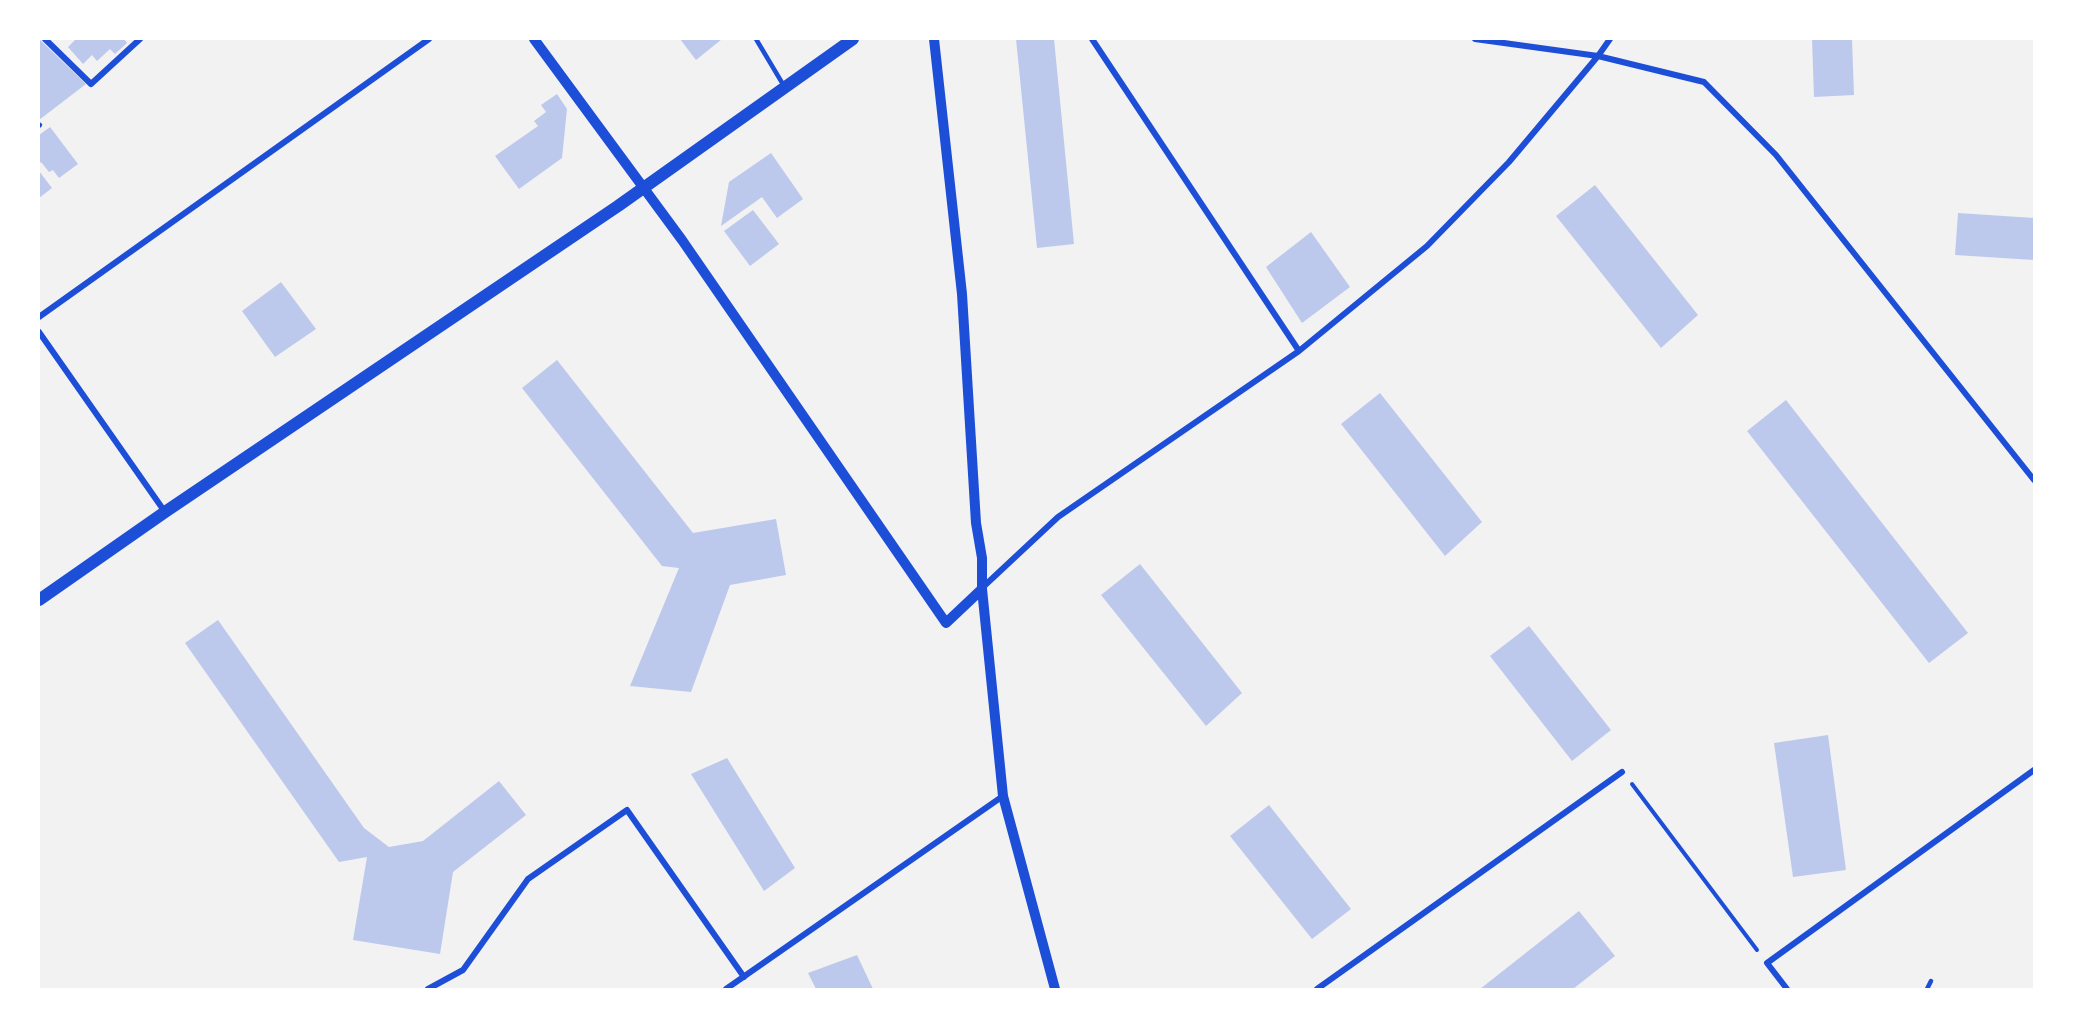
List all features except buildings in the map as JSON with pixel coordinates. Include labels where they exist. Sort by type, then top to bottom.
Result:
[{"type":"main road","points":[[39,600],[165,512],[644,188],[853,39]]},
{"type":"street","points":[[45,39],[91,84],[140,39]]},
{"type":"street","points":[[39,317],[429,39]]},
{"type":"street","points":[[534,39],[644,188],[946,623],[1059,517],[1299,351],[1427,246],[1509,162],[1610,39]]},
{"type":"street","points":[[934,39],[962,294],[976,524],[982,558],[982,589],[1003,796],[1054,989]]},
{"type":"street","points":[[1092,39],[1299,351]]},
{"type":"street","points":[[1475,39],[1598,56],[1704,82],[1776,155],[2034,480]]},
{"type":"street","points":[[39,332],[165,512]]},
{"type":"street","points":[[1787,989],[1767,963],[2034,770]]},
{"type":"street","points":[[1317,989],[1622,772]]},
{"type":"street","points":[[726,989],[1003,796]]},
{"type":"street","points":[[428,989],[463,969],[528,879],[627,810],[744,977]]},
{"type":"lane","points":[[756,39],[785,88]]},
{"type":"lane","points":[[1927,989],[1931,981]]},
{"type":"path","points":[[1622,772],[1767,963]]}]
